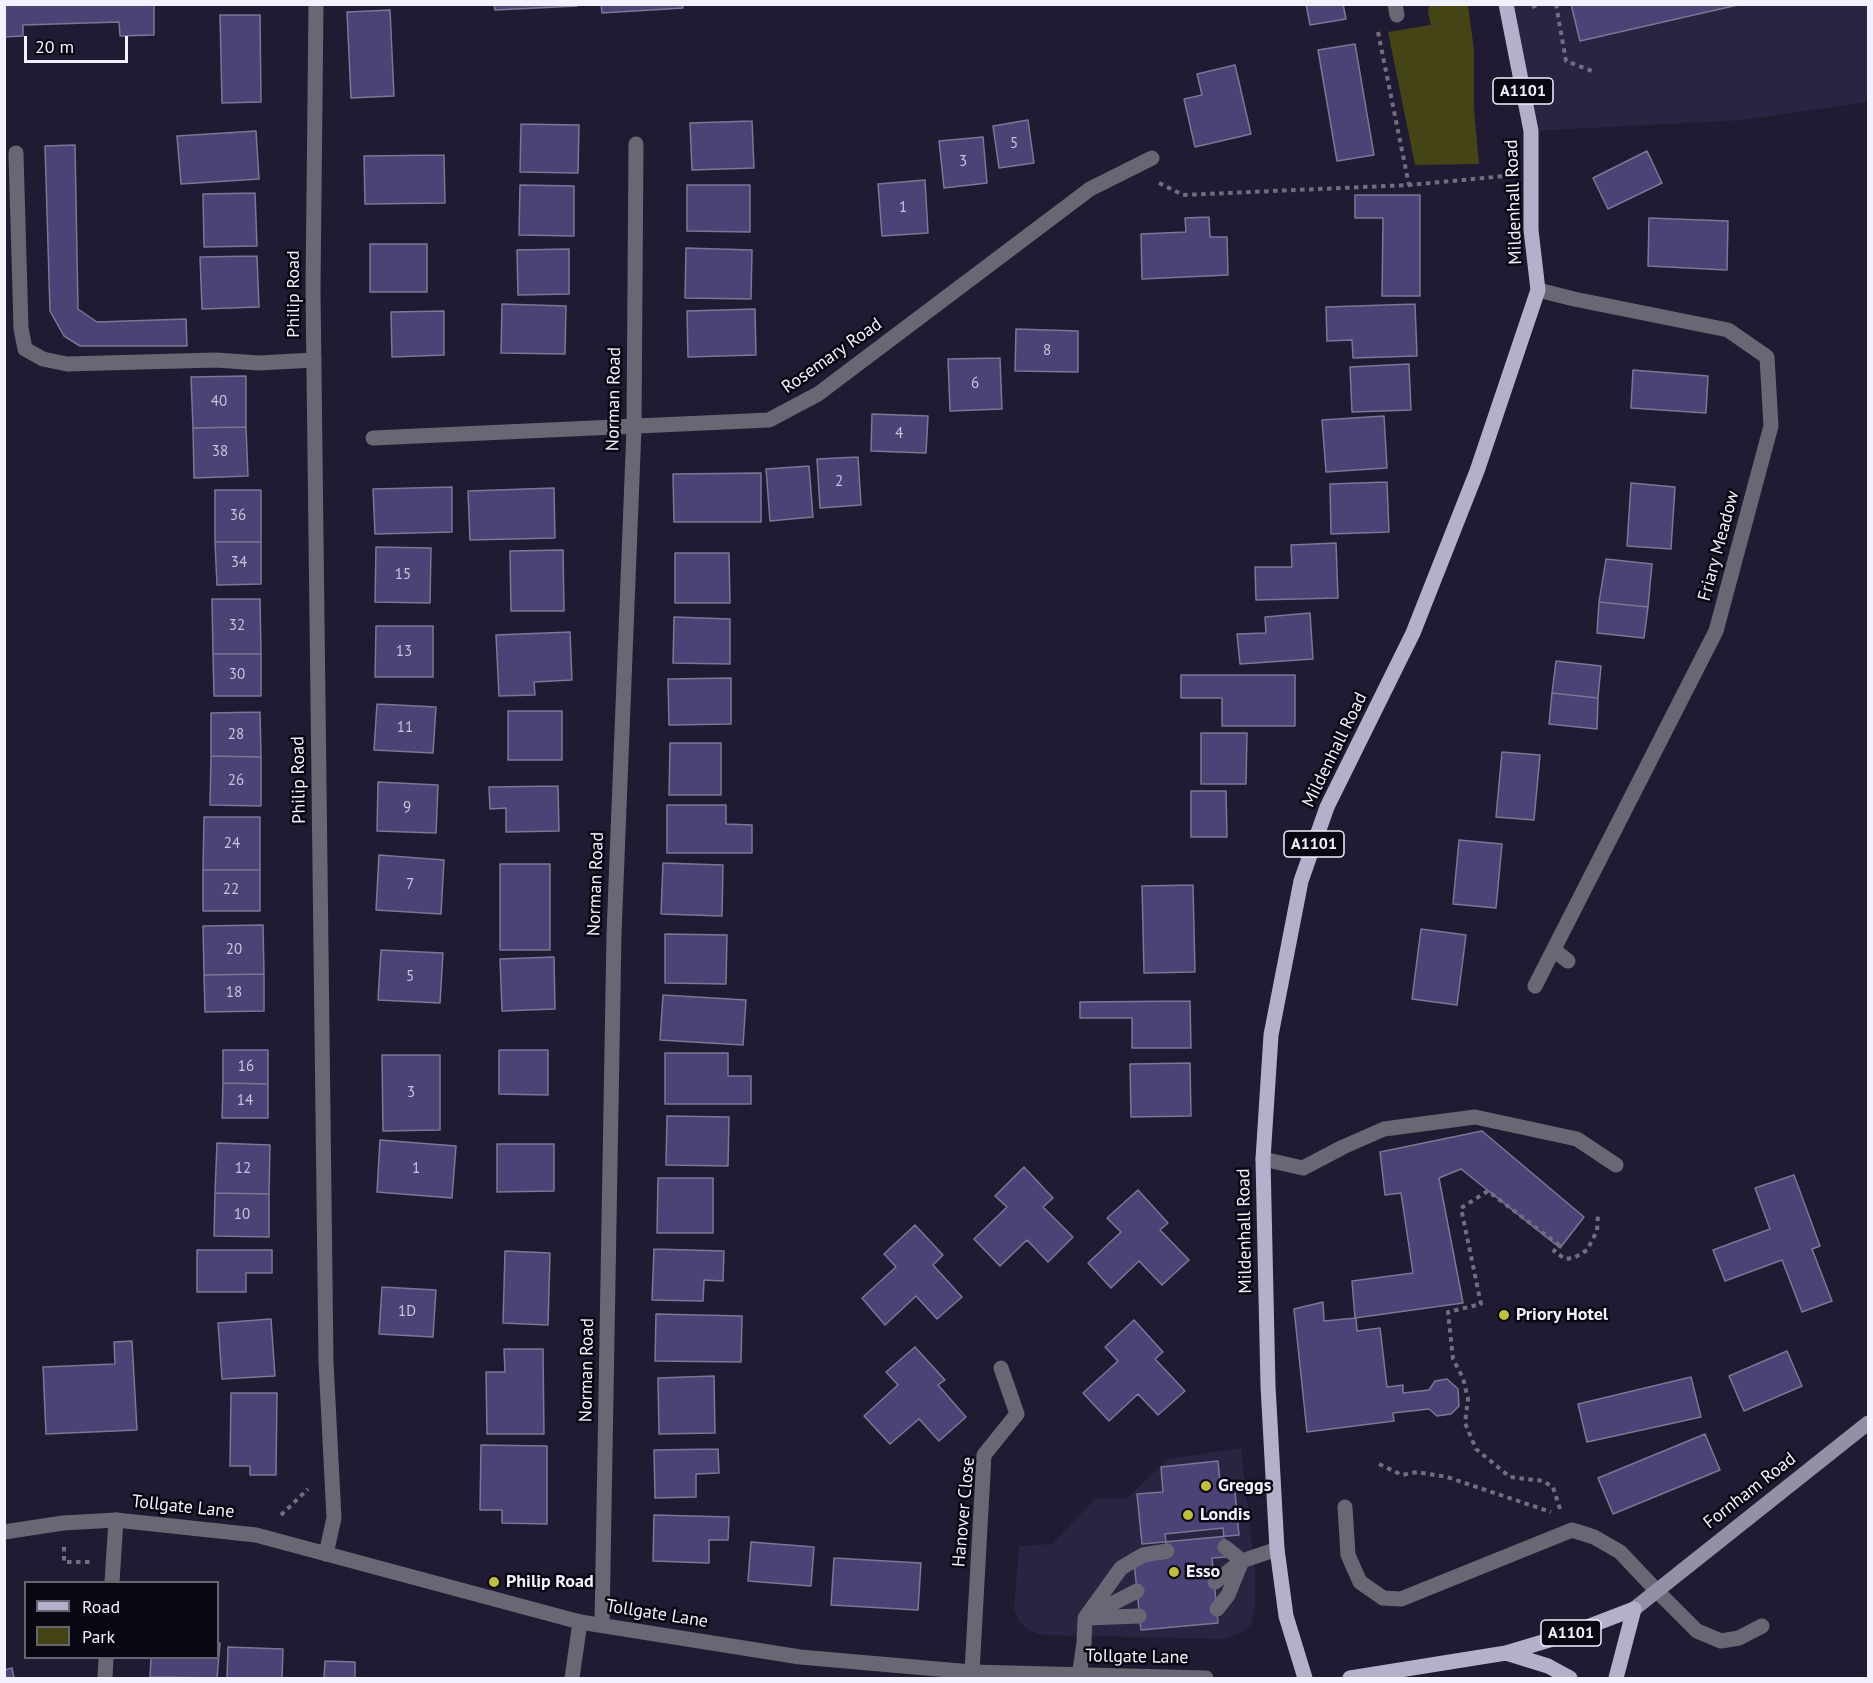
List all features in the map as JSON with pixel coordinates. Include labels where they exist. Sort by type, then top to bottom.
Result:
[{"type":"main road","name":"Mildenhall Road","points":[[1305,1678],[1286,1616],[1277,1549],[1268,1386],[1263,1159],[1271,1035],[1301,881],[1327,807],[1417,622],[1477,471],[1538,290],[1531,230],[1531,131],[1506,4]]},
{"type":"main road","name":"Fornham Road","points":[[1634,1609],[1869,1423]]},
{"type":"main road","name":"A1101","points":[[1350,1678],[1506,1653],[1566,1635],[1634,1609]]},
{"type":"main road","name":"A1101","points":[[1616,1678],[1634,1609]]},
{"type":"main road","name":"A1101","points":[[1506,1653],[1548,1666],[1570,1678]]},
{"type":"street","name":"Philip Road","points":[[316,4],[314,360],[326,1362],[334,1518],[326,1554]]},
{"type":"street","name":"Norman Road","points":[[602,1625],[614,934],[634,428],[636,144]]},
{"type":"street","points":[[16,153],[21,328],[25,349],[43,359],[67,364],[216,360],[259,363],[314,360]]},
{"type":"street","name":"Rosemary Road","points":[[373,438],[634,428],[769,420],[818,394],[1090,189],[1152,158]]},
{"type":"street","name":"Friary Meadow","points":[[1535,986],[1716,631],[1771,426],[1767,357],[1728,330],[1538,290]]},
{"type":"street","points":[[1554,950],[1569,961]]},
{"type":"street","points":[[1263,1159],[1303,1168],[1384,1129],[1475,1117],[1577,1139],[1616,1165]]},
{"type":"street","name":"Hanover Close","points":[[972,1672],[984,1455],[1017,1414],[1001,1368]]},
{"type":"street","points":[[1345,1507],[1348,1555],[1360,1582],[1383,1598],[1401,1599],[1568,1525],[1620,1552],[1698,1631],[1720,1641],[1739,1638],[1762,1626]]},
{"type":"street","points":[[112,1581],[116,1520]]},
{"type":"street","name":"Tollgate Lane","points":[[4,1532],[63,1523],[116,1520],[256,1535],[580,1622],[800,1657],[972,1672],[1206,1678]]},
{"type":"street","points":[[1225,1547],[1242,1561]]},
{"type":"street","points":[[1215,1582],[1242,1561],[1277,1549]]},
{"type":"street","points":[[1079,1676],[1085,1618],[1121,1568],[1143,1555],[1167,1551]]},
{"type":"street","points":[[1217,1609],[1228,1595],[1242,1561]]},
{"type":"street","points":[[1085,1618],[1137,1591]]},
{"type":"street","points":[[1085,1618],[1139,1616]]},
{"type":"street","points":[[572,1678],[580,1622]]},
{"type":"street","points":[[105,1678],[106,1659]]},
{"type":"path","points":[[1556,4],[1566,62],[1592,71]]},
{"type":"path","points":[[1378,32],[1409,185]]},
{"type":"path","points":[[1132,169],[1183,195],[1409,185],[1503,176]]},
{"type":"path","points":[[1568,1525],[1553,1488],[1543,1481],[1510,1477],[1476,1449],[1465,1424],[1468,1399],[1463,1378],[1453,1359],[1448,1312],[1481,1304],[1461,1208],[1488,1191],[1559,1245],[1554,1251],[1565,1259],[1574,1258],[1587,1250],[1597,1231],[1598,1214]]},
{"type":"path","points":[[1379,1464],[1402,1475],[1417,1472],[1447,1477],[1547,1510],[1568,1525]]},
{"type":"shaded area","points":[[1506,5],[1868,5],[1868,102],[1743,120],[1531,131]]},
{"type":"shaded area","points":[[1241,1448],[1255,1571],[1255,1610],[1251,1625],[1241,1633],[1224,1639],[1042,1635],[1028,1630],[1020,1622],[1014,1611],[1019,1546],[1052,1544],[1096,1498],[1126,1499],[1168,1459]]},
{"type":"green space","points":[[1429,5],[1468,5],[1474,50],[1474,109],[1479,164],[1415,165],[1388,32],[1431,25]]},
{"type":"building","points":[[4,4],[154,4],[154,35],[120,36],[119,22],[23,25],[23,36],[4,37]]},
{"type":"building","points":[[494,4],[577,4],[577,6],[495,10]]},
{"type":"building","points":[[601,4],[682,4],[683,8],[602,13]]},
{"type":"building","points":[[1306,4],[1343,4],[1346,19],[1310,25]]},
{"type":"building","points":[[1571,4],[1742,4],[1580,41]]},
{"type":"building","points":[[390,10],[394,96],[351,98],[347,12]]},
{"type":"building","points":[[220,15],[260,15],[261,102],[222,103]]},
{"type":"building","points":[[1355,44],[1374,155],[1337,161],[1318,50]]},
{"type":"building","points":[[1235,65],[1251,134],[1195,147],[1184,99],[1202,95],[1197,74]]},
{"type":"building","points":[[1028,120],[1034,163],[999,168],[993,126]]},
{"type":"building","points":[[752,121],[754,168],[692,170],[690,123]]},
{"type":"building","points":[[521,124],[579,125],[578,173],[520,172]]},
{"type":"building","points":[[256,131],[259,179],[181,184],[177,136]]},
{"type":"building","points":[[983,137],[987,183],[944,188],[939,141]]},
{"type":"building","points":[[75,145],[78,309],[97,322],[186,319],[187,346],[80,346],[64,336],[50,311],[45,146]]},
{"type":"building","points":[[1647,151],[1662,183],[1608,209],[1593,178]]},
{"type":"building","points":[[444,155],[445,203],[365,204],[364,156]]},
{"type":"building","points":[[925,180],[928,233],[882,236],[878,184]]},
{"type":"building","points":[[520,185],[574,186],[574,236],[519,235]]},
{"type":"building","points":[[687,185],[750,185],[750,232],[687,231]]},
{"type":"building","points":[[255,193],[257,246],[204,247],[203,194]]},
{"type":"building","points":[[1355,195],[1420,195],[1420,296],[1382,296],[1383,218],[1355,218]]},
{"type":"building","points":[[1209,217],[1210,237],[1227,237],[1228,275],[1142,279],[1141,234],[1186,232],[1185,218]]},
{"type":"building","points":[[1649,218],[1728,221],[1727,270],[1648,266]]},
{"type":"building","points":[[370,244],[427,244],[427,292],[370,292]]},
{"type":"building","points":[[686,248],[752,250],[751,299],[685,298]]},
{"type":"building","points":[[569,249],[569,294],[518,295],[517,250]]},
{"type":"building","points":[[257,256],[259,307],[202,309],[200,257]]},
{"type":"building","points":[[502,304],[566,306],[565,354],[501,353]]},
{"type":"building","points":[[1415,304],[1417,356],[1353,358],[1352,340],[1327,341],[1326,307]]},
{"type":"building","points":[[755,309],[756,355],[688,357],[687,311]]},
{"type":"building","points":[[444,311],[444,355],[392,357],[391,312]]},
{"type":"building","points":[[1016,329],[1078,331],[1078,372],[1015,371]]},
{"type":"building","points":[[1000,358],[1002,409],[950,411],[948,359]]},
{"type":"building","points":[[1409,364],[1411,410],[1352,412],[1350,367]]},
{"type":"building","points":[[1633,370],[1708,376],[1706,413],[1631,408]]},
{"type":"building","points":[[246,376],[246,427],[193,428],[191,377]]},
{"type":"building","points":[[872,414],[928,416],[926,453],[871,451]]},
{"type":"building","points":[[1384,416],[1387,468],[1326,472],[1322,420]]},
{"type":"building","points":[[246,427],[248,476],[194,478],[193,428]]},
{"type":"building","points":[[858,457],[861,505],[820,508],[817,459]]},
{"type":"building","points":[[809,466],[813,517],[770,521],[766,469]]},
{"type":"building","points":[[761,473],[761,522],[674,522],[673,474]]},
{"type":"building","points":[[1387,482],[1389,532],[1331,534],[1330,484]]},
{"type":"building","points":[[1631,483],[1675,487],[1671,549],[1627,546]]},
{"type":"building","points":[[452,487],[452,532],[375,534],[373,489]]},
{"type":"building","points":[[554,488],[555,538],[470,540],[468,491]]},
{"type":"building","points":[[215,490],[261,490],[261,542],[215,542]]},
{"type":"building","points":[[215,542],[261,542],[261,584],[217,585]]},
{"type":"building","points":[[1336,543],[1338,598],[1256,600],[1255,567],[1292,567],[1291,545]]},
{"type":"building","points":[[376,547],[431,548],[430,603],[375,602]]},
{"type":"building","points":[[563,550],[564,611],[511,611],[510,551]]},
{"type":"building","points":[[675,553],[729,553],[730,603],[675,603]]},
{"type":"building","points":[[1606,559],[1652,564],[1648,607],[1599,602]]},
{"type":"building","points":[[212,599],[260,599],[261,654],[213,654]]},
{"type":"building","points":[[1599,602],[1648,607],[1644,638],[1597,633]]},
{"type":"building","points":[[1310,613],[1313,659],[1240,664],[1237,634],[1266,633],[1265,617]]},
{"type":"building","points":[[674,617],[730,619],[730,664],[673,663]]},
{"type":"building","points":[[376,626],[433,626],[433,677],[375,677]]},
{"type":"building","points":[[570,632],[572,680],[534,682],[535,695],[499,696],[496,635]]},
{"type":"building","points":[[213,654],[261,654],[261,696],[214,696]]},
{"type":"building","points":[[1556,661],[1601,666],[1598,698],[1552,693]]},
{"type":"building","points":[[1181,675],[1295,675],[1295,726],[1222,726],[1222,698],[1181,698]]},
{"type":"building","points":[[731,678],[731,724],[669,725],[668,679]]},
{"type":"building","points":[[1552,693],[1598,698],[1597,729],[1549,724]]},
{"type":"building","points":[[377,704],[436,707],[433,753],[374,750]]},
{"type":"building","points":[[508,711],[562,711],[562,760],[508,760]]},
{"type":"building","points":[[260,712],[261,757],[211,756],[211,713]]},
{"type":"building","points":[[1201,733],[1247,733],[1246,784],[1201,784]]},
{"type":"building","points":[[670,743],[721,743],[721,795],[669,795]]},
{"type":"building","points":[[1502,752],[1540,755],[1534,820],[1496,817]]},
{"type":"building","points":[[211,756],[261,757],[261,806],[210,805]]},
{"type":"building","points":[[378,782],[438,785],[436,833],[377,831]]},
{"type":"building","points":[[558,786],[559,831],[506,832],[506,808],[490,809],[489,787]]},
{"type":"building","points":[[1191,791],[1226,791],[1227,837],[1191,837]]},
{"type":"building","points":[[667,805],[726,805],[726,824],[752,825],[752,853],[667,853]]},
{"type":"building","points":[[204,817],[260,817],[260,870],[203,870]]},
{"type":"building","points":[[1459,840],[1502,844],[1496,908],[1453,904]]},
{"type":"building","points":[[379,855],[444,860],[441,914],[376,910]]},
{"type":"building","points":[[663,863],[723,865],[722,916],[661,914]]},
{"type":"building","points":[[500,864],[550,864],[550,950],[500,950]]},
{"type":"building","points":[[203,870],[260,870],[260,911],[203,911]]},
{"type":"building","points":[[1193,885],[1195,972],[1144,973],[1142,886]]},
{"type":"building","points":[[263,925],[264,974],[204,975],[203,926]]},
{"type":"building","points":[[1421,929],[1466,935],[1457,1005],[1412,999]]},
{"type":"building","points":[[665,934],[727,935],[726,984],[665,983]]},
{"type":"building","points":[[381,950],[443,953],[440,1003],[378,1000]]},
{"type":"building","points":[[554,957],[555,1009],[502,1011],[500,959]]},
{"type":"building","points":[[264,974],[264,1011],[205,1012],[204,975]]},
{"type":"building","points":[[663,995],[746,1000],[743,1045],[660,1040]]},
{"type":"building","points":[[1190,1001],[1191,1048],[1132,1048],[1132,1018],[1080,1018],[1080,1002]]},
{"type":"building","points":[[223,1050],[268,1050],[268,1084],[223,1083]]},
{"type":"building","points":[[499,1050],[548,1050],[548,1095],[499,1094]]},
{"type":"building","points":[[665,1053],[728,1053],[728,1076],[751,1076],[751,1104],[665,1104]]},
{"type":"building","points":[[382,1055],[440,1055],[440,1130],[383,1131]]},
{"type":"building","points":[[1190,1063],[1191,1116],[1131,1117],[1130,1064]]},
{"type":"building","points":[[223,1083],[268,1084],[268,1118],[222,1118]]},
{"type":"building","points":[[667,1116],[729,1117],[728,1166],[666,1165]]},
{"type":"building","points":[[1482,1131],[1584,1217],[1560,1248],[1461,1169],[1439,1178],[1463,1303],[1355,1318],[1352,1281],[1413,1273],[1401,1193],[1385,1195],[1380,1152]]},
{"type":"building","points":[[380,1140],[456,1146],[452,1198],[377,1192]]},
{"type":"building","points":[[217,1143],[270,1145],[269,1194],[215,1193]]},
{"type":"building","points":[[497,1144],[554,1144],[554,1191],[497,1192]]},
{"type":"building","points":[[1024,1167],[1053,1198],[1043,1207],[1073,1237],[1048,1262],[1027,1240],[1000,1266],[974,1239],[1007,1207],[995,1196]]},
{"type":"building","points":[[1794,1175],[1820,1246],[1812,1249],[1832,1301],[1802,1312],[1782,1260],[1725,1281],[1713,1250],[1770,1229],[1755,1188]]},
{"type":"building","points":[[658,1178],[713,1178],[713,1233],[657,1233]]},
{"type":"building","points":[[1138,1190],[1168,1223],[1160,1230],[1189,1260],[1162,1285],[1139,1261],[1111,1288],[1088,1263],[1121,1232],[1107,1218]]},
{"type":"building","points":[[215,1193],[269,1194],[269,1237],[214,1236]]},
{"type":"building","points":[[915,1225],[943,1255],[933,1265],[962,1297],[937,1319],[916,1296],[885,1325],[862,1298],[896,1267],[884,1254]]},
{"type":"building","points":[[654,1249],[724,1251],[723,1281],[704,1280],[703,1301],[652,1300]]},
{"type":"building","points":[[197,1250],[272,1250],[272,1273],[246,1273],[246,1292],[197,1292]]},
{"type":"building","points":[[505,1251],[550,1253],[548,1325],[503,1323]]},
{"type":"building","points":[[382,1287],[436,1290],[433,1337],[379,1334]]},
{"type":"building","points":[[1323,1302],[1324,1321],[1356,1318],[1357,1331],[1380,1328],[1387,1387],[1403,1385],[1403,1393],[1429,1390],[1435,1381],[1447,1379],[1458,1389],[1459,1406],[1451,1414],[1437,1416],[1429,1409],[1393,1413],[1394,1421],[1307,1432],[1294,1309]]},
{"type":"building","points":[[656,1314],[742,1316],[741,1362],[655,1361]]},
{"type":"building","points":[[271,1319],[275,1376],[222,1379],[218,1323]]},
{"type":"building","points":[[1134,1320],[1163,1352],[1155,1359],[1185,1391],[1158,1415],[1138,1394],[1109,1421],[1083,1393],[1118,1361],[1105,1347]]},
{"type":"building","points":[[132,1341],[137,1430],[46,1434],[43,1367],[115,1364],[114,1342]]},
{"type":"building","points":[[915,1347],[945,1380],[938,1385],[966,1417],[939,1441],[919,1419],[890,1444],[864,1416],[898,1385],[886,1372]]},
{"type":"building","points":[[504,1349],[543,1349],[544,1434],[487,1434],[486,1372],[505,1372]]},
{"type":"building","points":[[1787,1351],[1802,1386],[1744,1411],[1729,1376]]},
{"type":"building","points":[[714,1376],[715,1433],[659,1434],[658,1378]]},
{"type":"building","points":[[1691,1377],[1701,1417],[1587,1442],[1578,1404]]},
{"type":"building","points":[[231,1393],[277,1393],[276,1475],[250,1475],[250,1466],[230,1466]]},
{"type":"building","points":[[1705,1434],[1720,1470],[1613,1514],[1598,1478]]},
{"type":"building","points":[[481,1445],[547,1446],[547,1524],[502,1523],[502,1510],[480,1510]]},
{"type":"building","points":[[718,1449],[719,1473],[696,1474],[696,1497],[655,1498],[654,1450]]},
{"type":"building","name":"Londis","points":[[1218,1461],[1220,1483],[1234,1482],[1239,1535],[1142,1544],[1137,1494],[1163,1492],[1161,1467]]},
{"type":"building","points":[[654,1515],[729,1517],[728,1540],[709,1540],[709,1563],[653,1561]]},
{"type":"building","name":"Esso","points":[[1223,1528],[1226,1557],[1212,1558],[1218,1623],[1141,1630],[1134,1562],[1168,1558],[1165,1534]]},
{"type":"building","points":[[751,1542],[814,1547],[811,1586],[748,1581]]},
{"type":"building","points":[[834,1558],[921,1563],[918,1610],[831,1605]]},
{"type":"building","points":[[228,1647],[283,1649],[282,1678],[227,1678]]},
{"type":"building","points":[[151,1659],[219,1659],[217,1678],[150,1677]]},
{"type":"building","points":[[325,1661],[355,1662],[355,1678],[324,1678]]},
{"type":"building","points":[[12,1668],[14,1678],[4,1678],[4,1670]]},
{"type":"place","name":"Priory Hotel","points":[[1504,1315]]},
{"type":"place","name":"Greggs","points":[[1206,1486]]},
{"type":"place","name":"Londis","points":[[1188,1515]]},
{"type":"place","name":"Esso","points":[[1174,1572]]},
{"type":"place","name":"Philip Road","points":[[494,1582]]}]
